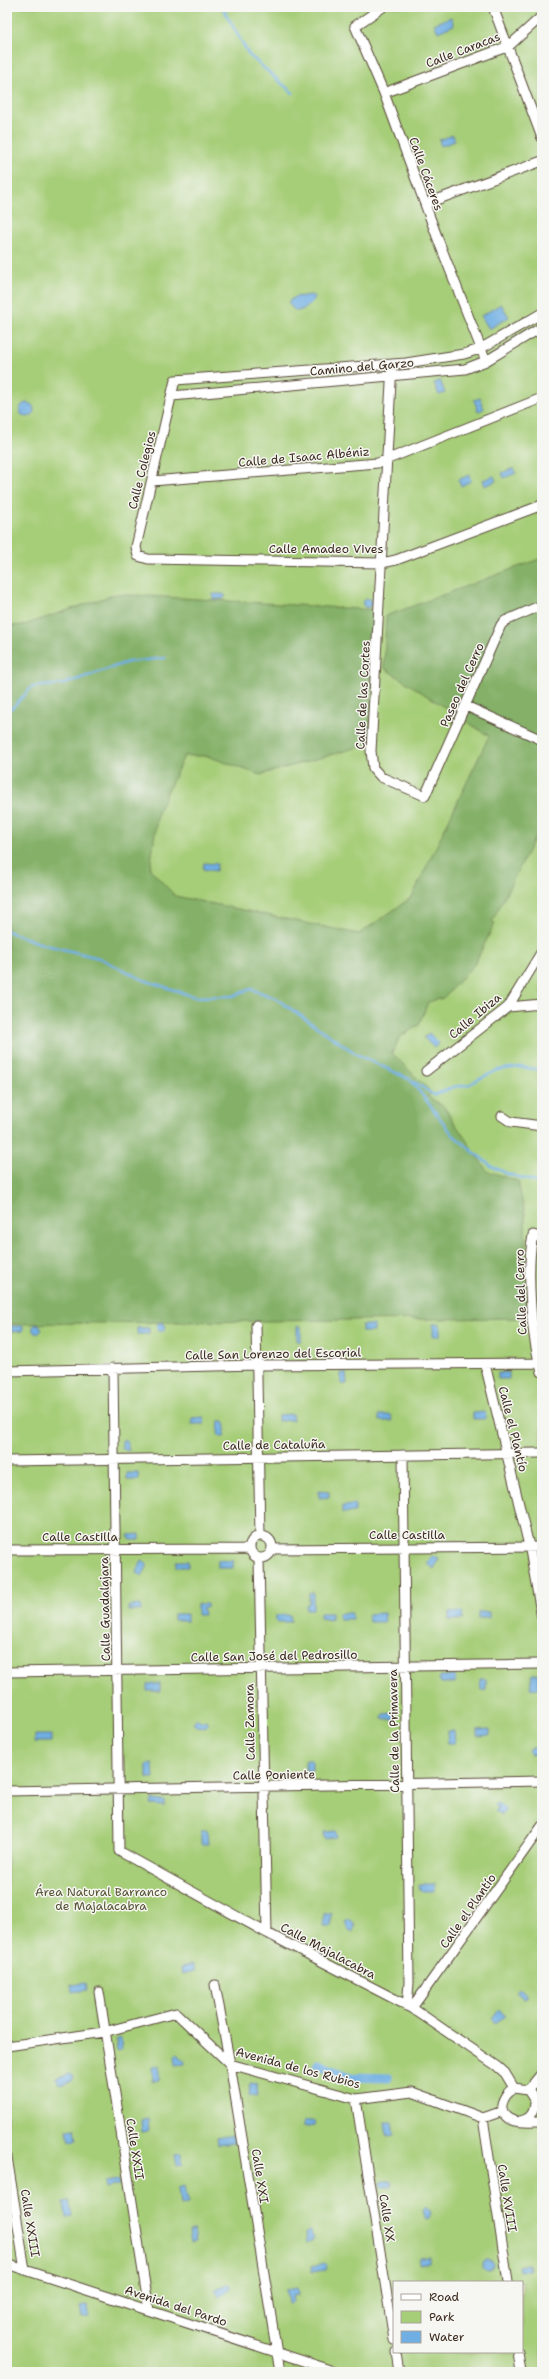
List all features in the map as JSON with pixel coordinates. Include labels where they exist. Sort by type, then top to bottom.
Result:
[{"type":"street","name":"Calle Cáceres","points":[[383,7],[355,26],[384,93],[480,349],[486,361]]},
{"type":"street","points":[[493,7],[509,46],[542,138]]},
{"type":"street","name":"Calle Caracas","points":[[384,93],[509,46],[542,16]]},
{"type":"street","points":[[425,204],[542,161]]},
{"type":"street","name":"Camino del Garzo","points":[[176,380],[392,364],[464,354],[480,349],[542,312]]},
{"type":"street","name":"Camino del Garzo","points":[[172,396],[393,377],[465,369],[486,361],[542,327]]},
{"type":"street","points":[[382,563],[393,377],[392,364]]},
{"type":"street","name":"Calle Colegios","points":[[148,560],[138,556],[136,547],[176,380]]},
{"type":"street","name":"Calle de Isaac Albéniz","points":[[152,481],[378,463],[542,398]]},
{"type":"street","name":"Calle Amadeo Vives","points":[[148,560],[382,563],[396,560],[542,505]]},
{"type":"street","name":"Calle de las Cortes","points":[[382,563],[371,751],[373,768],[381,777],[425,796]]},
{"type":"street","name":"Paseo del Cerro","points":[[425,796],[501,625],[506,621],[542,605]]},
{"type":"street","points":[[466,706],[542,740]]},
{"type":"street","name":"Calle Ibiza","points":[[426,1071],[508,1007],[542,951]]},
{"type":"street","points":[[508,1007],[542,1004]]},
{"type":"street","points":[[502,1116],[511,1122],[542,1126]]},
{"type":"street","name":"Calle del Cerro","points":[[542,1238],[533,1235],[530,1250],[533,1336],[542,1372]]},
{"type":"street","points":[[256,1325],[260,1536]]},
{"type":"street","name":"Calle San Lorenzo del Escorial","points":[[7,1371],[257,1365],[539,1363]]},
{"type":"street","name":"Calle el Plantío","points":[[485,1364],[529,1547],[542,1618]]},
{"type":"street","name":"Calle Guadalajara","points":[[113,1368],[116,1458],[119,1850]]},
{"type":"street","name":"Calle de Cataluña","points":[[7,1461],[116,1458],[506,1454],[542,1452]]},
{"type":"street","name":"Calle de la Primavera","points":[[403,1455],[410,2007]]},
{"type":"street","points":[[260,1536],[269,1540],[272,1548],[268,1556],[259,1559],[253,1556],[249,1549],[252,1540],[260,1536]]},
{"type":"street","name":"Calle Castilla","points":[[272,1548],[404,1546],[542,1547]]},
{"type":"street","name":"Calle Castilla","points":[[7,1550],[249,1549]]},
{"type":"street","name":"Calle Zamora","points":[[259,1559],[267,1933]]},
{"type":"street","name":"Calle San José del Pedrosillo","points":[[7,1672],[542,1664]]},
{"type":"street","name":"Calle Poniente","points":[[7,1791],[542,1781]]},
{"type":"street","name":"Calle el Plantío","points":[[410,2007],[542,1826]]},
{"type":"street","name":"Calle Majalacabra","points":[[119,1850],[267,1933],[410,2007],[497,2066],[505,2073],[514,2088]]},
{"type":"street","name":"Calle XXI","points":[[215,1985],[230,2064],[280,2372]]},
{"type":"street","name":"Calle XXII","points":[[99,1992],[104,2032],[149,2310]]},
{"type":"street","name":"Avenida de los Rubios","points":[[7,2046],[104,2032],[176,2013],[230,2064],[356,2099],[412,2092],[483,2118]]},
{"type":"street","points":[[528,2090],[542,2073]]},
{"type":"street","points":[[520,2121],[530,2117],[539,2108],[528,2090],[514,2088],[503,2097],[503,2111],[507,2117],[520,2121],[542,2122]]},
{"type":"street","name":"Calle XX","points":[[356,2099],[393,2334]]},
{"type":"street","points":[[483,2118],[503,2111]]},
{"type":"street","name":"Calle XVIII","points":[[483,2118],[508,2281]]},
{"type":"street","name":"Calle XXIII","points":[[7,2157],[25,2270]]},
{"type":"street","name":"Avenida del Pardo","points":[[7,2264],[337,2372]]},
{"type":"street","points":[[396,2353],[399,2372]]},
{"type":"street","points":[[518,2353],[521,2372]]},
{"type":"green space","name":"Área Natural Barranco de Majalacabra","points":[[7,7],[542,7],[542,2372],[7,2372]]},
{"type":"green space","points":[[542,558],[542,824],[492,921],[495,923],[474,965],[443,998],[428,1002],[419,1025],[400,1037],[392,1053],[432,1093],[427,1096],[444,1107],[487,1171],[518,1181],[525,1214],[526,1318],[7,1324],[7,626],[24,625],[116,594],[377,610],[369,744],[260,775],[207,756],[184,756],[158,812],[150,869],[175,896],[359,934],[412,897],[489,736],[384,668],[386,616]]},
{"type":"water","points":[[451,17],[454,25],[438,32],[434,24]]},
{"type":"water","points":[[453,135],[455,141],[441,146],[439,140]]},
{"type":"water","points":[[311,295],[315,297],[314,299],[310,304],[299,311],[296,311],[289,304],[289,301],[295,297]]},
{"type":"water","points":[[501,304],[509,317],[489,329],[481,316]]},
{"type":"water","points":[[440,380],[445,393],[439,395],[434,383]]},
{"type":"water","points":[[480,398],[484,409],[478,411],[474,400]]},
{"type":"water","points":[[27,403],[32,405],[34,410],[32,415],[27,417],[22,415],[20,410],[22,405]]},
{"type":"water","points":[[514,468],[516,473],[504,478],[502,473]]},
{"type":"water","points":[[469,475],[471,481],[461,486],[458,480]]},
{"type":"water","points":[[494,476],[496,481],[485,486],[483,480]]},
{"type":"water","points":[[213,594],[223,594],[226,596],[223,599],[213,599]]},
{"type":"water","points":[[367,598],[372,603],[367,608],[362,603]]},
{"type":"water","points":[[204,863],[217,864],[216,871],[203,869]]},
{"type":"water","points":[[429,1033],[439,1043],[434,1048],[424,1038]]},
{"type":"water","points":[[159,1323],[163,1323],[165,1327],[163,1331],[159,1331],[157,1329],[157,1325]]},
{"type":"water","points":[[37,1324],[42,1329],[37,1334],[32,1329]]},
{"type":"water","points":[[433,1324],[440,1324],[440,1336],[433,1336]]},
{"type":"water","points":[[362,1325],[374,1325],[374,1332],[362,1332]]},
{"type":"water","points":[[11,1326],[23,1326],[23,1331],[11,1332]]},
{"type":"water","points":[[297,1326],[301,1326],[301,1341],[297,1341]]},
{"type":"water","points":[[137,1328],[149,1328],[149,1334],[137,1334]]},
{"type":"water","points":[[509,1372],[509,1379],[498,1379],[498,1373]]},
{"type":"water","points":[[341,1373],[346,1373],[347,1384],[341,1384]]},
{"type":"water","points":[[485,1412],[485,1419],[473,1419],[473,1413]]},
{"type":"water","points":[[292,1414],[293,1420],[278,1421],[278,1415]]},
{"type":"water","points":[[379,1415],[391,1415],[392,1421],[379,1421]]},
{"type":"water","points":[[204,1417],[204,1424],[192,1424],[192,1418]]},
{"type":"water","points":[[219,1421],[224,1421],[226,1425],[224,1437],[221,1437],[218,1434]]},
{"type":"water","points":[[122,1440],[127,1440],[129,1451],[122,1449]]},
{"type":"water","points":[[127,1473],[138,1473],[139,1480],[127,1480]]},
{"type":"water","points":[[319,1491],[329,1492],[329,1497],[319,1498]]},
{"type":"water","points":[[355,1505],[355,1512],[342,1513],[342,1506]]},
{"type":"water","points":[[140,1534],[140,1540],[130,1540],[128,1535]]},
{"type":"water","points":[[432,1556],[439,1558],[434,1569],[427,1563]]},
{"type":"water","points":[[218,1560],[233,1561],[233,1568],[218,1568]]},
{"type":"water","points":[[142,1561],[148,1565],[142,1576],[136,1573]]},
{"type":"water","points":[[176,1561],[188,1561],[188,1567],[176,1567]]},
{"type":"water","points":[[313,1592],[313,1609],[306,1609],[306,1605],[309,1604],[309,1593]]},
{"type":"water","points":[[197,1604],[207,1604],[207,1608],[203,1608],[204,1615],[197,1615]]},
{"type":"water","points":[[141,1605],[141,1611],[129,1611],[129,1606]]},
{"type":"water","points":[[462,1612],[463,1620],[449,1620],[449,1613]]},
{"type":"water","points":[[478,1612],[489,1612],[489,1618],[478,1618]]},
{"type":"water","points":[[320,1613],[331,1613],[331,1620],[320,1618]]},
{"type":"water","points":[[340,1613],[352,1613],[352,1619],[340,1619],[338,1616]]},
{"type":"water","points":[[384,1613],[385,1622],[369,1622],[368,1614]]},
{"type":"water","points":[[174,1614],[187,1614],[187,1622],[184,1620],[174,1620]]},
{"type":"water","points":[[276,1615],[290,1615],[291,1622],[276,1622]]},
{"type":"water","points":[[532,1674],[539,1674],[539,1689],[530,1688]]},
{"type":"water","points":[[440,1676],[455,1676],[455,1683],[440,1683],[438,1679]]},
{"type":"water","points":[[480,1679],[486,1679],[486,1690],[481,1691]]},
{"type":"water","points":[[147,1684],[160,1684],[160,1691],[147,1691]]},
{"type":"water","points":[[395,1713],[395,1719],[382,1719],[383,1714]]},
{"type":"water","points":[[196,1719],[201,1722],[206,1720],[208,1725],[204,1727],[196,1726],[193,1723]]},
{"type":"water","points":[[490,1729],[490,1735],[477,1736],[477,1730]]},
{"type":"water","points":[[447,1731],[454,1731],[455,1743],[448,1743]]},
{"type":"water","points":[[35,1735],[51,1735],[51,1742],[35,1742]]},
{"type":"water","points":[[531,1748],[542,1748],[542,1754],[531,1754],[528,1751]]},
{"type":"water","points":[[306,1760],[312,1760],[312,1771],[306,1772]]},
{"type":"water","points":[[153,1764],[154,1778],[147,1778],[147,1765]]},
{"type":"water","points":[[152,1800],[165,1801],[165,1806],[151,1805]]},
{"type":"water","points":[[497,1803],[506,1809],[502,1815],[495,1811],[498,1808],[495,1805]]},
{"type":"water","points":[[207,1830],[208,1844],[201,1844],[201,1831]]},
{"type":"water","points":[[336,1831],[337,1837],[325,1839],[324,1832]]},
{"type":"water","points":[[419,1884],[434,1884],[434,1891],[420,1891]]},
{"type":"water","points":[[324,1913],[331,1913],[331,1926],[324,1926]]},
{"type":"water","points":[[351,1920],[355,1926],[353,1932],[349,1930],[345,1922]]},
{"type":"water","points":[[193,1964],[195,1971],[182,1974],[180,1967]]},
{"type":"water","points":[[86,1983],[87,1990],[72,1992],[71,1985]]},
{"type":"water","points":[[519,1988],[527,1994],[527,1998],[524,1999],[516,1992]]},
{"type":"water","points":[[499,2010],[506,2016],[495,2023],[492,2019]]},
{"type":"water","points":[[121,2038],[122,2049],[120,2051],[117,2050],[116,2039]]},
{"type":"water","points":[[178,2054],[185,2064],[176,2065],[175,2055]]},
{"type":"water","points":[[152,2067],[159,2067],[159,2080],[153,2081]]},
{"type":"water","points":[[70,2074],[74,2077],[72,2081],[59,2084],[57,2078]]},
{"type":"water","points":[[250,2083],[257,2084],[258,2097],[249,2096]]},
{"type":"water","points":[[148,2119],[149,2131],[142,2132],[141,2120]]},
{"type":"water","points":[[313,2121],[315,2123],[314,2126],[303,2128],[303,2122]]},
{"type":"water","points":[[385,2122],[392,2122],[394,2134],[387,2135]]},
{"type":"water","points":[[75,2128],[77,2140],[70,2141],[68,2129]]},
{"type":"water","points":[[232,2135],[234,2143],[218,2145],[217,2138]]},
{"type":"water","points":[[181,2153],[183,2165],[177,2166],[175,2154]]},
{"type":"water","points":[[118,2180],[119,2185],[106,2188],[105,2182]]},
{"type":"water","points":[[391,2180],[392,2186],[381,2188],[380,2182]]},
{"type":"water","points":[[184,2186],[187,2203],[180,2204],[178,2188]]},
{"type":"water","points":[[70,2201],[73,2217],[66,2218],[64,2202]]},
{"type":"water","points":[[426,2206],[431,2213],[428,2220],[425,2219],[423,2209]]},
{"type":"water","points":[[194,2231],[196,2242],[191,2243],[189,2232]]},
{"type":"water","points":[[310,2231],[314,2240],[306,2243],[305,2232]]},
{"type":"water","points":[[430,2257],[430,2262],[418,2264],[419,2258]]},
{"type":"water","points":[[488,2260],[493,2265],[488,2270],[483,2265]]},
{"type":"water","points":[[324,2263],[327,2266],[326,2270],[312,2272],[311,2266]]},
{"type":"water","points":[[529,2264],[530,2270],[519,2271],[518,2266]]},
{"type":"water","points":[[227,2284],[230,2285],[231,2288],[220,2296],[216,2289]]},
{"type":"water","points":[[298,2288],[299,2295],[292,2296],[293,2302],[288,2303],[286,2290]]},
{"type":"water","points":[[87,2305],[89,2317],[82,2318],[80,2306]]},
{"type":"waterway","points":[[222,7],[249,55],[293,93]]},
{"type":"waterway","points":[[7,709],[12,708],[32,687],[64,684],[128,662],[165,658]]},
{"type":"waterway","points":[[7,931],[42,944],[99,958],[144,980],[195,997],[233,996],[251,989],[275,998],[358,1055],[411,1080],[434,1095],[453,1087],[468,1085],[497,1070],[520,1067],[542,1070]]},
{"type":"waterway","points":[[412,1082],[453,1135],[491,1166],[508,1174],[542,1184]]},
{"type":"waterway","points":[[318,2064],[350,2077],[389,2078]]}]
